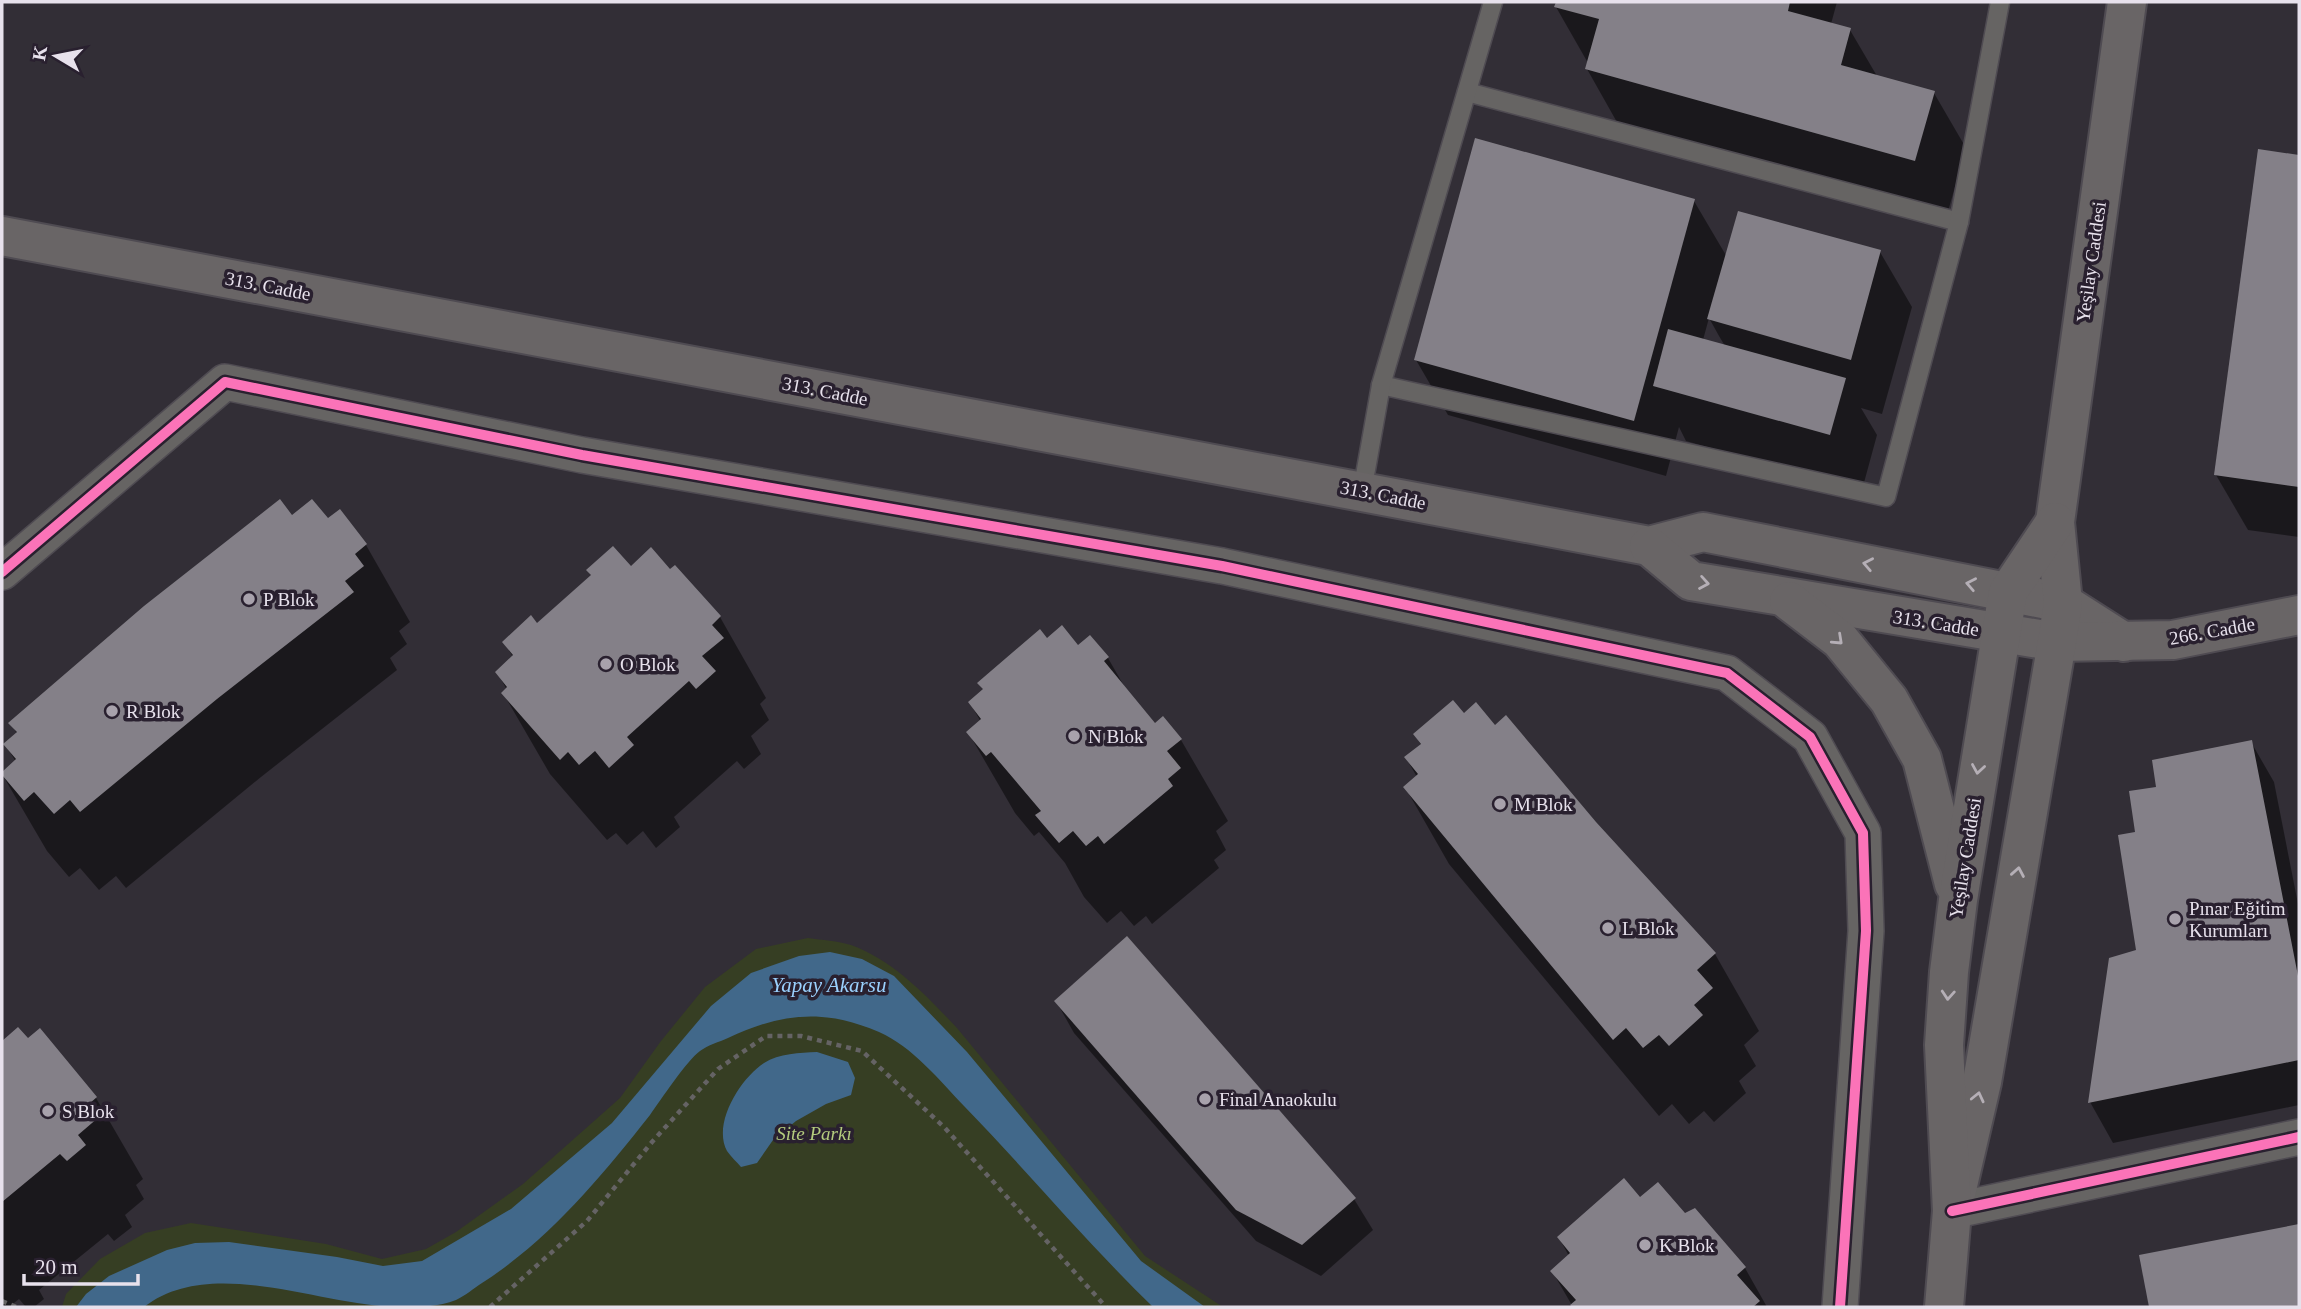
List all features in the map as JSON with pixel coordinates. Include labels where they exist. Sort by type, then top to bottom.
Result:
[{"type":"main road","name":"Yeşilay Caddesi","points":[[1952,1211],[1982,1082],[2029,638],[2036,597],[2055,522],[2127,2]]},
{"type":"main road","name":"313. Cadde","points":[[2,237],[1649,546],[1703,532],[2036,597]]},
{"type":"main road","name":"Yeşilay Caddesi","points":[[1944,1307],[1952,1211],[1944,1045],[1958,900],[2029,638],[2036,597],[2055,522]]},
{"type":"main road","name":"313. Cadde","points":[[1649,546],[1691,581],[2029,638]]},
{"type":"main road","points":[[2036,597],[2124,642]]},
{"type":"main road","points":[[1784,598],[1840,640],[1889,700],[1922,759],[1958,900]]},
{"type":"main road","name":"266. Cadde","points":[[2029,638],[2124,642],[2172,640],[2299,615]]},
{"type":"street","points":[[2,572],[225,382],[582,455],[1222,566],[1727,673],[1810,737],[1863,832],[1866,931],[1840,1307]]},
{"type":"street","points":[[1952,1211],[2299,1137]]},
{"type":"lane","points":[[1363,492],[1381,385],[1493,2]]},
{"type":"lane","points":[[1381,385],[1886,497],[1959,222],[2000,2]]},
{"type":"lane","points":[[1467,92],[1959,222]]},
{"type":"path","points":[[490,1307],[587,1221],[652,1142],[718,1069],[765,1036],[801,1036],[862,1051],[944,1127],[1106,1307]]},
{"type":"path","points":[[2,1301],[16,1307]]},
{"type":"green space","name":"Site Parkı","points":[[808,938],[851,945],[881,960],[908,980],[957,1028],[1145,1256],[1223,1307],[62,1307],[66,1294],[100,1259],[145,1233],[191,1223],[326,1244],[382,1259],[426,1249],[456,1232],[523,1184],[620,1098],[661,1041],[705,987],[756,949]]},
{"type":"water","name":"Yapay Akarsu","points":[[830,952],[862,959],[894,976],[967,1052],[1141,1261],[1205,1307],[1153,1307],[935,1075],[903,1046],[859,1024],[840,1019],[803,1017],[766,1023],[714,1044],[695,1055],[650,1115],[573,1206],[530,1247],[456,1300],[422,1307],[369,1305],[268,1287],[234,1284],[202,1285],[171,1292],[144,1307],[76,1307],[86,1294],[109,1276],[167,1250],[195,1243],[229,1242],[383,1266],[422,1261],[511,1209],[612,1123],[711,1006],[751,973],[799,956]]},
{"type":"water","points":[[817,1052],[848,1062],[855,1078],[851,1095],[826,1104],[796,1121],[773,1140],[757,1163],[741,1167],[727,1151],[723,1140],[726,1115],[738,1090],[755,1070],[776,1057]]},
{"type":"building","points":[[1556,2],[1790,2],[1788,11],[1851,28],[1841,65],[1935,91],[1915,161],[1585,69],[1599,19],[1554,7]]},
{"type":"building","points":[[1475,138],[1695,199],[1634,421],[1414,360]]},
{"type":"building","points":[[2258,149],[2299,155],[2299,487],[2214,475]]},
{"type":"building","points":[[1738,211],[1881,250],[1851,360],[1707,319]]},
{"type":"building","points":[[1668,329],[1846,378],[1830,435],[1653,386]]},
{"type":"building","points":[[280,499],[292,515],[312,499],[328,518],[340,509],[367,544],[355,554],[364,566],[345,581],[354,592],[217,699],[80,812],[70,800],[54,814],[34,792],[24,801],[2,775],[16,759],[3,744],[17,732],[8,723],[144,606]]},
{"type":"building","name":"O Blok","points":[[613,546],[631,566],[651,547],[670,569],[675,565],[721,616],[712,625],[724,638],[702,656],[716,671],[696,689],[689,681],[627,737],[634,745],[609,768],[595,751],[579,765],[568,752],[560,760],[501,693],[507,687],[495,672],[513,655],[502,642],[531,615],[537,623],[591,575],[586,570]]},
{"type":"building","name":"N Blok","points":[[1062,625],[1078,645],[1090,635],[1109,657],[1104,661],[1155,723],[1163,716],[1182,739],[1167,751],[1181,768],[1168,779],[1173,786],[1104,844],[1098,836],[1086,846],[1073,831],[1059,843],[1035,815],[1041,811],[991,752],[986,756],[966,732],[981,719],[968,702],[983,689],[977,683],[1040,629],[1047,638]]},
{"type":"building","points":[[1453,700],[1464,713],[1476,702],[1495,725],[1506,715],[1596,822],[1716,953],[1697,970],[1713,988],[1694,1005],[1703,1015],[1669,1046],[1659,1035],[1643,1048],[1626,1028],[1613,1040],[1403,787],[1418,774],[1404,757],[1421,744],[1413,734]]},
{"type":"building","points":[[2252,740],[2299,981],[2299,1060],[2088,1103],[2109,958],[2136,950],[2118,835],[2135,832],[2129,791],[2156,787],[2152,760]]},
{"type":"building","name":"Final Anaokulu","points":[[1127,936],[1356,1198],[1302,1245],[1236,1210],[1054,1001]]},
{"type":"building","name":"S Blok","points":[[18,1027],[28,1038],[40,1028],[97,1097],[89,1104],[99,1117],[78,1135],[86,1145],[67,1161],[60,1154],[2,1202],[2,1041]]},
{"type":"building","name":"K Blok","points":[[1624,1178],[1640,1197],[1658,1182],[1685,1213],[1695,1208],[1746,1267],[1737,1275],[1760,1301],[1753,1307],[1572,1307],[1570,1305],[1576,1300],[1550,1271],[1570,1253],[1557,1237]]},
{"type":"building","points":[[2299,1224],[2299,1307],[2149,1307],[2139,1255]]},
{"type":"cycle path","points":[[2,572],[225,382],[582,455],[1222,566],[1727,673],[1810,737],[1863,833],[1866,931],[1840,1307]]},
{"type":"cycle path","points":[[1952,1211],[2299,1137]]},
{"type":"place","name":"P Blok","points":[[249,599]]},
{"type":"place","name":"O Blok","points":[[606,664]]},
{"type":"place","name":"R Blok","points":[[112,711]]},
{"type":"place","name":"N Blok","points":[[1074,736]]},
{"type":"place","name":"M Blok","points":[[1500,804]]},
{"type":"place","name":"Pınar Eğitim Kurumları","points":[[2175,919]]},
{"type":"place","name":"L Blok","points":[[1608,928]]},
{"type":"place","name":"Final Anaokulu","points":[[1205,1099]]},
{"type":"place","name":"S Blok","points":[[48,1111]]},
{"type":"place","name":"K Blok","points":[[1645,1245]]}]
